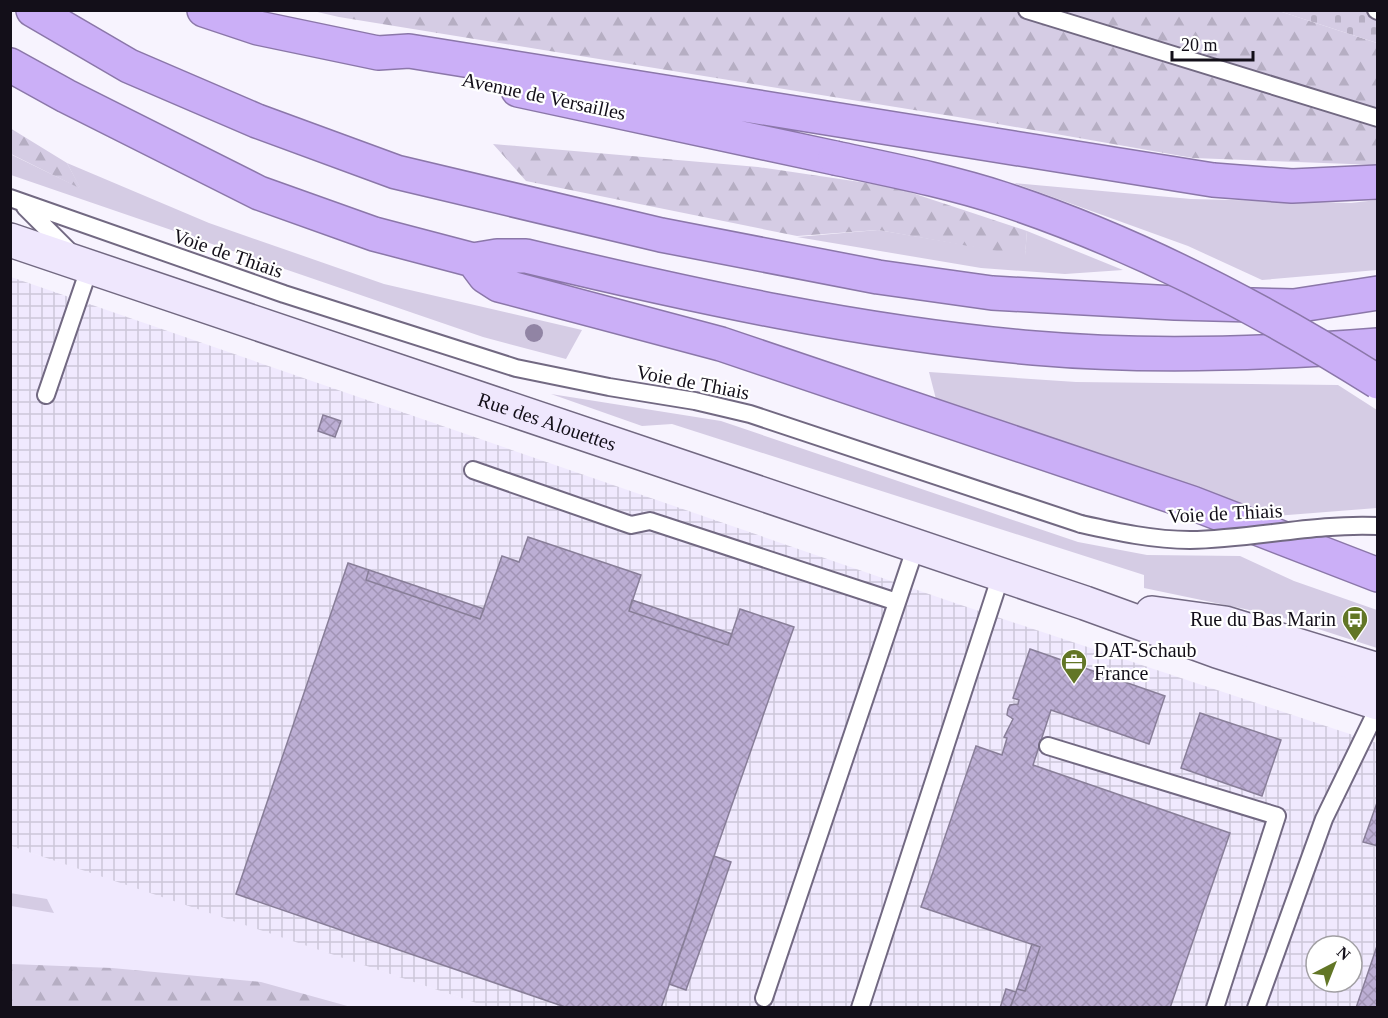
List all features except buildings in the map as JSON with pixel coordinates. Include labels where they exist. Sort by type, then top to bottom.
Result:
[{"type":"highway","points":[[33,10],[129,66],[257,121],[396,172],[661,235],[878,277],[992,293],[1175,303],[1294,306],[1377,293]]},
{"type":"highway","points":[[204,10],[258,28],[378,53],[409,51],[1213,180],[1292,186],[1377,182]]},
{"type":"highway","name":"Avenue de Versailles","points":[[378,53],[391,63],[405,67],[915,175],[1001,198],[1119,242],[1263,314],[1377,382]]},
{"type":"highway","points":[[10,65],[66,96],[259,193],[374,234],[473,260],[497,256],[526,256],[785,315],[1035,348],[1180,354],[1312,350],[1377,345]]},
{"type":"highway","points":[[473,260],[485,276],[499,285],[731,347],[1192,502],[1377,575]]},
{"type":"main road","name":"Rue des Alouettes","points":[[10,240],[1085,603]]},
{"type":"main road","points":[[1085,603],[1225,623],[1377,670]]},
{"type":"main road","points":[[1085,603],[1217,651],[1377,703]]},
{"type":"lane","points":[[1027,10],[1377,118]]},
{"type":"lane","points":[[15,200],[86,265],[46,395]]},
{"type":"lane","name":"Voie de Thiais","points":[[15,200],[262,286],[516,368],[609,387],[695,400],[750,414],[1081,524],[1154,537],[1189,540],[1344,525],[1377,526]]},
{"type":"lane","points":[[473,470],[631,525],[650,521],[897,602]]},
{"type":"lane","points":[[764,998],[916,546]]},
{"type":"lane","points":[[860,1008],[1001,575]]},
{"type":"lane","points":[[1256,1008],[1324,819],[1377,708]]},
{"type":"lane","points":[[1048,747],[1277,816],[1215,1008]]},
{"type":"shaded area","points":[[11,277],[952,602],[1377,743],[1377,1007],[488,1007],[11,846]]},
{"type":"shaded area","points":[[11,846],[179,902],[488,1007],[11,1008]]},
{"type":"green space","points":[[313,11],[1279,11],[1377,43],[1377,165],[1193,158]]},
{"type":"green space","points":[[1279,11],[1377,11],[1377,43]]},
{"type":"green space","points":[[10,128],[67,163],[81,189],[11,154]]},
{"type":"green space","points":[[493,144],[758,167],[894,187],[1027,231],[1025,256],[878,230],[797,236],[526,181]]},
{"type":"green space","points":[[10,154],[80,188],[67,163],[209,223],[384,284],[582,330],[566,359],[483,337],[11,175]]},
{"type":"green space","points":[[1014,183],[1191,199],[1351,203],[1377,200],[1377,270],[1262,280],[1188,246]]},
{"type":"green space","points":[[878,230],[1025,255],[1027,231],[1123,270],[1065,274],[981,268],[797,237]]},
{"type":"green space","points":[[929,372],[1076,382],[1338,385],[1377,410],[1377,508],[1275,516],[937,403]]},
{"type":"green space","points":[[551,394],[721,421],[1078,542],[1147,555],[1240,556],[1294,581],[1377,610],[1377,648],[1278,616],[1144,588],[1144,575],[672,424],[642,426]]},
{"type":"green space","points":[[10,893],[47,899],[54,913],[11,906]]},
{"type":"green space","points":[[11,964],[112,968],[261,982],[351,1007],[11,1007]]},
{"type":"place","name":"Rue du Bas Marin","points":[[1355,642]]},
{"type":"place","name":"DAT-Schaub France","points":[[1074,685]]}]
